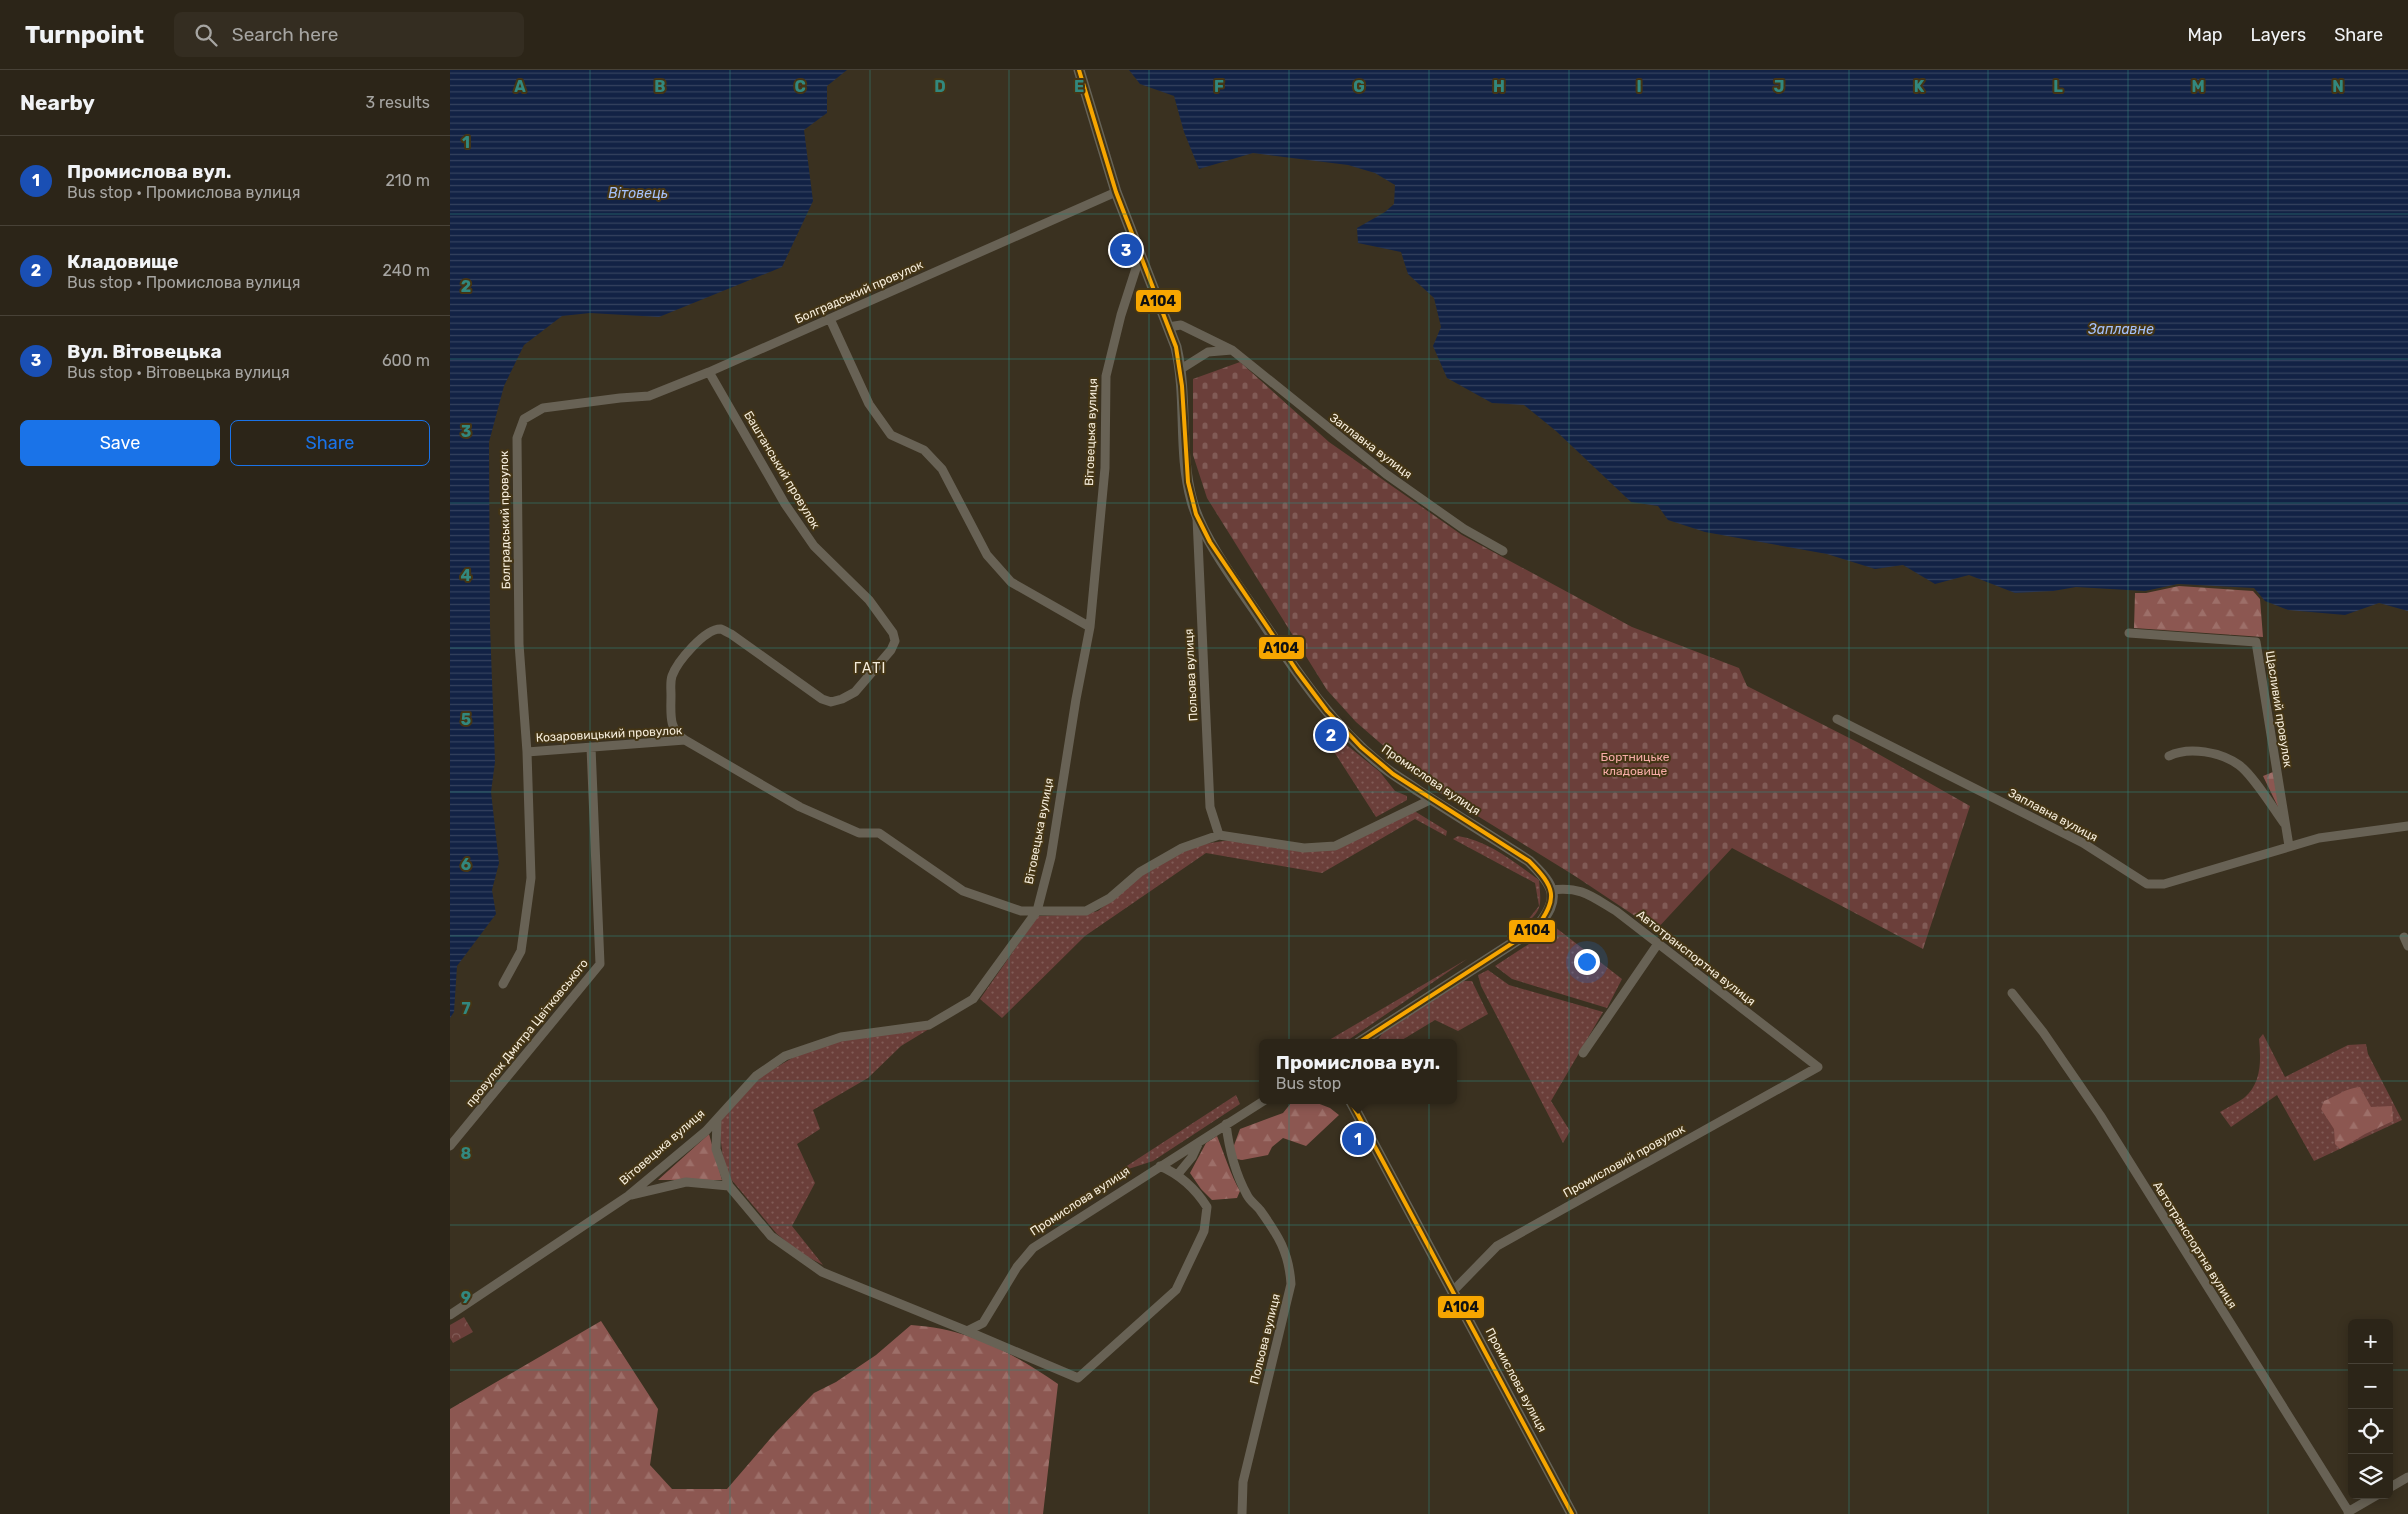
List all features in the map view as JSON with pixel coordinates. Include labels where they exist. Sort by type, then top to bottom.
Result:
[{"type":"street","points":[[1078,70],[1116,192],[1140,256]]},
{"type":"street","name":"Болградський провулок","points":[[503,984],[521,950],[531,878],[527,752],[519,644],[517,438],[524,419],[543,408],[649,396],[709,372],[1116,192]]},
{"type":"street","name":"Промислова вулиця","points":[[1140,256],[1168,327],[1181,369],[1183,442],[1187,476],[1196,513],[1244,596],[1312,695],[1380,765],[1529,861],[1548,879],[1552,890]]},
{"type":"street","name":"Вітовецька вулиця","points":[[450,1315],[628,1196],[706,1130],[756,1076],[785,1056],[841,1037],[929,1025],[973,999],[1037,911],[1051,856],[1076,700],[1090,627],[1105,468],[1106,376],[1121,315],[1140,256]]},
{"type":"street","points":[[830,319],[869,404],[891,435],[924,450],[942,469],[987,555],[1011,582],[1090,627]]},
{"type":"street","name":"Заплавна вулиця","points":[[1168,327],[1181,325],[1232,350],[1386,474],[1464,529],[1503,551]]},
{"type":"street","points":[[1181,369],[1208,352],[1232,350]]},
{"type":"street","name":"Баштанський провулок","points":[[685,740],[678,735],[671,718],[671,678],[675,669],[704,635],[712,631],[720,630],[731,634],[822,699],[831,702],[842,699],[854,692],[891,650],[894,641],[893,633],[869,600],[814,546],[786,504],[709,372]]},
{"type":"street","name":"Польова вулиця","points":[[1196,513],[1210,807],[1219,835]]},
{"type":"street","name":"Щасливий провулок","points":[[2129,633],[2256,642],[2289,846]]},
{"type":"street","name":"Заплавна вулиця","points":[[1837,719],[2083,843],[2147,884],[2164,884],[2289,846],[2335,835],[2408,826]]},
{"type":"street","name":"Козаровицький провулок","points":[[527,752],[685,740],[800,807],[859,833],[879,833],[963,890],[1021,911],[1086,911],[1110,898],[1148,868],[1182,848],[1219,835]]},
{"type":"street","name":"провулок Дмитра Цвітковського","points":[[450,1146],[600,964],[591,747]]},
{"type":"street","points":[[2169,756],[2179,751],[2192,750],[2226,759],[2240,766],[2285,825]]},
{"type":"street","points":[[1219,835],[1304,848],[1335,846],[1432,799]]},
{"type":"street","name":"Автотранспортна вулиця","points":[[1552,890],[1570,888],[1588,894],[1616,911],[1657,945],[1818,1067]]},
{"type":"street","points":[[1364,1039],[1536,928],[1547,916],[1552,903],[1552,890]]},
{"type":"street","points":[[1583,1053],[1657,945]]},
{"type":"street","name":"Автотранспортна вулиця","points":[[2012,993],[2044,1032],[2100,1115],[2117,1146],[2349,1513]]},
{"type":"street","name":"Промисловий провулок","points":[[1452,1292],[1497,1246],[1818,1067]]},
{"type":"street","name":"Промислова вулиця","points":[[967,1331],[983,1323],[1016,1267],[1033,1248],[1259,1104]]},
{"type":"street","name":"Промислова вулиця","points":[[1352,1104],[1572,1514]]},
{"type":"street","points":[[717,1118],[716,1150],[729,1186],[771,1236],[822,1272],[1078,1378],[1168,1299],[1183,1279],[1204,1231],[1207,1207],[1200,1195],[1178,1174],[1160,1166]]},
{"type":"street","name":"Польова вулиця","points":[[1226,1124],[1229,1150],[1242,1185],[1248,1197],[1259,1208],[1283,1245],[1290,1264],[1291,1284],[1288,1304],[1243,1482],[1242,1514]]},
{"type":"street","points":[[1178,1174],[1192,1157],[1198,1142]]},
{"type":"street","points":[[628,1196],[686,1182],[729,1186]]},
{"type":"street","points":[[2393,1486],[2408,1477]]},
{"type":"street","points":[[2349,1513],[2370,1499]]},
{"type":"green space","name":"Бортницьке кладовище","points":[[1240,362],[1329,442],[1462,535],[1632,627],[1739,668],[1747,686],[1859,743],[1970,806],[1923,949],[1732,848],[1656,930],[1575,876],[1432,788],[1356,722],[1327,690],[1207,498],[1193,455],[1193,379]]},
{"type":"green space","points":[[2179,586],[2253,591],[2260,599],[2263,637],[2134,628],[2135,593],[2146,593]]},
{"type":"green space","points":[[1343,742],[1380,772],[1395,791],[1407,796],[1407,800],[1376,817],[1331,747]]},
{"type":"green space","points":[[2273,772],[2280,811],[2263,776]]},
{"type":"green space","points":[[1411,812],[1416,812],[1447,831],[1446,836],[1415,819],[1322,873],[1206,853],[1085,936],[1002,1018],[980,999],[1038,916],[1086,914],[1098,911],[1142,874],[1180,853],[1204,844],[1230,840],[1336,849]]},
{"type":"green space","points":[[1458,836],[1491,847],[1539,880],[1540,904],[1536,914],[1519,931],[1539,906],[1535,883],[1453,839]]},
{"type":"green space","points":[[1555,927],[1622,979],[1607,1008],[1512,979],[1495,966]]},
{"type":"green space","points":[[1467,959],[1350,1039],[1331,1039]]},
{"type":"green space","points":[[1488,970],[1509,985],[1603,1012],[1551,1101],[1570,1131],[1563,1143],[1481,986],[1478,975]]},
{"type":"green space","points":[[1462,981],[1472,981],[1488,1014],[1458,1031],[1435,1020],[1404,1039],[1379,1039],[1383,1032]]},
{"type":"green space","points":[[929,1029],[901,1046],[868,1078],[813,1110],[820,1129],[797,1144],[815,1183],[792,1226],[823,1265],[800,1253],[777,1234],[730,1178],[723,1158],[719,1127],[722,1117],[763,1075],[794,1057],[843,1040]]},
{"type":"green space","points":[[2263,1034],[2285,1077],[2348,1045],[2366,1044],[2368,1054],[2402,1120],[2314,1161],[2277,1095],[2231,1127],[2220,1112],[2244,1098],[2254,1085],[2260,1063],[2259,1039]]},
{"type":"green space","points":[[2360,1087],[2371,1107],[2392,1106],[2393,1121],[2365,1134],[2340,1149],[2335,1144],[2334,1129],[2321,1109],[2324,1101]]},
{"type":"green space","points":[[1236,1095],[1240,1104],[1153,1161],[1116,1173]]},
{"type":"green space","points":[[1290,1104],[1320,1104],[1330,1108],[1339,1115],[1306,1146],[1283,1138],[1272,1147],[1268,1155],[1242,1160],[1237,1159],[1233,1148],[1240,1129],[1283,1113]]},
{"type":"green space","points":[[709,1134],[722,1180],[658,1180]]},
{"type":"green space","points":[[1217,1136],[1240,1191],[1237,1198],[1212,1200],[1201,1189],[1190,1173],[1206,1143]]},
{"type":"green space","points":[[464,1317],[473,1332],[453,1343],[450,1338],[450,1325]]},
{"type":"green space","points":[[601,1321],[658,1409],[650,1465],[672,1489],[727,1489],[776,1432],[814,1393],[836,1382],[876,1355],[911,1325],[952,1331],[989,1344],[1024,1362],[1058,1384],[1043,1514],[450,1514],[450,1409]]},
{"type":"water","name":"Вітовець","points":[[450,70],[847,70],[827,86],[827,113],[804,130],[813,201],[782,267],[659,317],[590,313],[562,316],[524,345],[504,386],[489,442],[490,626],[495,762],[491,792],[499,863],[492,890],[496,914],[457,966],[454,1012],[450,1018]]},
{"type":"water","name":"Заплавне","points":[[1129,70],[2408,70],[2408,611],[2379,603],[2345,615],[2288,610],[2265,601],[2254,588],[2178,584],[2145,591],[2076,587],[2053,591],[2015,593],[1969,575],[1935,584],[1903,565],[1875,569],[1827,554],[1705,532],[1668,520],[1658,506],[1631,502],[1556,431],[1524,405],[1492,403],[1447,378],[1433,346],[1441,327],[1434,298],[1408,274],[1401,252],[1358,243],[1357,228],[1385,212],[1394,204],[1395,185],[1375,173],[1348,165],[1253,153],[1199,169],[1184,132],[1174,96],[1140,84]]},
{"type":"transit line","name":"А104","points":[[1079,70],[1116,192],[1176,347],[1182,386],[1188,482],[1196,514],[1210,542],[1297,671],[1327,711],[1361,747],[1393,774],[1529,861],[1549,886],[1551,900],[1548,909],[1536,928],[1364,1039]]},
{"type":"transit line","name":"А104","points":[[1352,1104],[1572,1514]]},
{"type":"place","name":"Вул. Вітовецька","points":[[1126,250]]},
{"type":"place","name":"Кладовище","points":[[1331,735]]},
{"type":"place","name":"Промислова вул.","points":[[1358,1139]]},
{"type":"district","name":"ГАТІ","points":[[870,668]]}]
